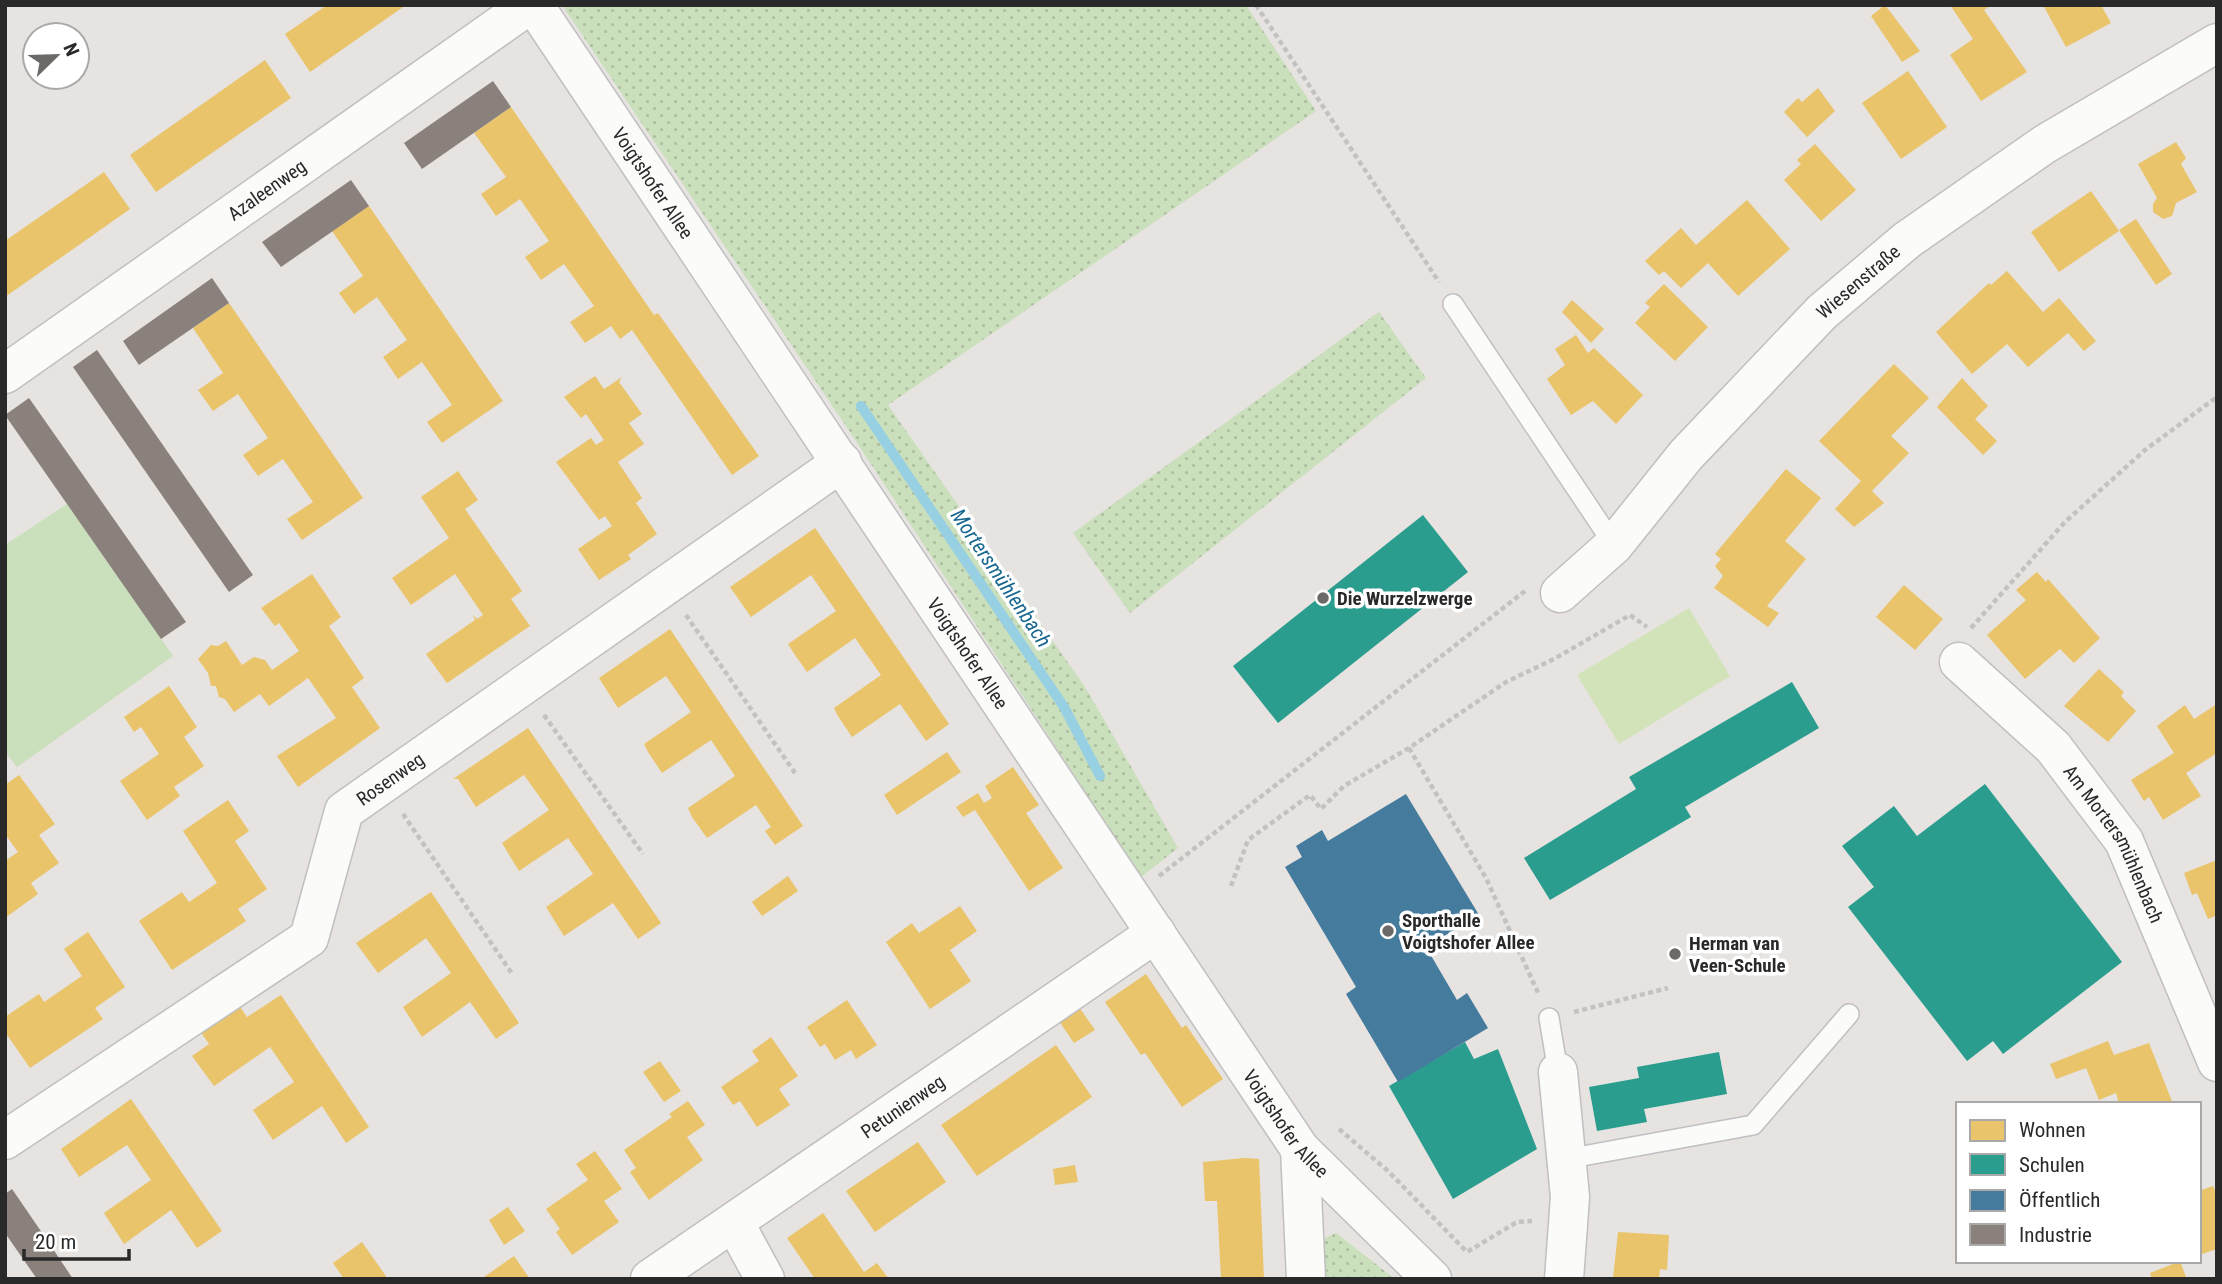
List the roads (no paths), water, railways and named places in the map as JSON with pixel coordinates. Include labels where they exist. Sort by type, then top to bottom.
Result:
[{"type":"street","name":"Azaleenweg","points":[[5,374],[531,5]]},
{"type":"street","name":"Voigtshofer Allee","points":[[531,5],[842,462],[1130,898],[1300,1149],[1432,1279]]},
{"type":"street","name":"Wiesenstraße","points":[[1560,593],[1614,545],[1686,456],[1822,312],[1907,240],[2080,121],[2217,43]]},
{"type":"street","name":"Rosenweg","points":[[5,1140],[309,938],[344,811],[842,462]]},
{"type":"street","name":"Am Mortersmühlenbach","points":[[1959,662],[2053,747],[2124,841],[2217,1062]]},
{"type":"street","name":"Petunienweg","points":[[650,1279],[1156,933]]},
{"type":"street","points":[[1558,1072],[1569,1220],[1564,1279]]},
{"type":"street","points":[[1300,1149],[1306,1279]]},
{"type":"street","points":[[734,1222],[765,1279]]},
{"type":"lane","points":[[1453,304],[1614,545]]},
{"type":"lane","points":[[1566,1159],[1753,1125],[1849,1014]]},
{"type":"lane","points":[[1549,1018],[1558,1072]]},
{"type":"waterway","name":"Mortersmühlenbach","points":[[861,406],[1064,707],[1100,776]]},
{"type":"place","name":"Die Wurzelzwerge","points":[[1323,598]]},
{"type":"place","name":"Sporthalle Voigtshofer Allee","points":[[1388,931]]},
{"type":"place","name":"Herman van Veen-Schule","points":[[1675,954]]}]
